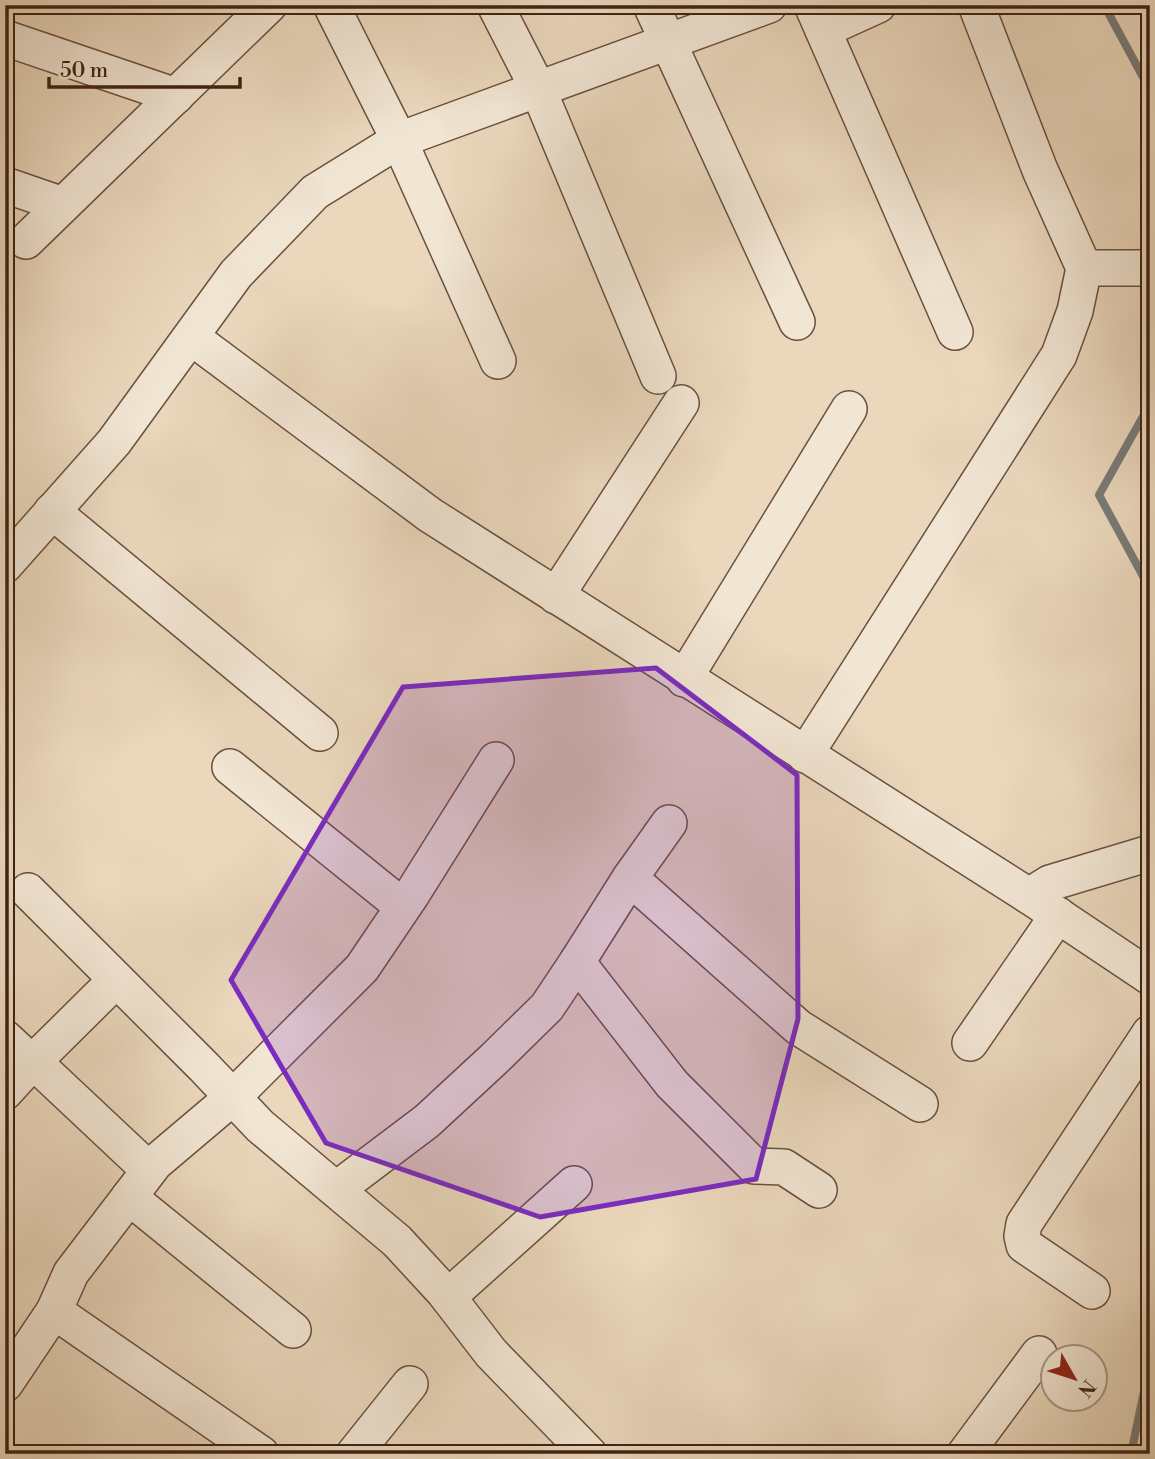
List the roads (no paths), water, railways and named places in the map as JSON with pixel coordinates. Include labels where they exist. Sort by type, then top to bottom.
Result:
[{"type":"street","points":[[26,241],[269,5]]},
{"type":"street","points":[[331,5],[399,140],[498,361]]},
{"type":"street","points":[[495,5],[538,89],[658,376]]},
{"type":"street","points":[[651,5],[797,322]]},
{"type":"street","points":[[6,563],[114,442],[236,274],[315,192],[399,140],[769,5]]},
{"type":"street","points":[[878,5],[817,18],[955,332]]},
{"type":"street","points":[[976,5],[1040,170],[1094,267]]},
{"type":"street","points":[[5,38],[176,96]]},
{"type":"street","points":[[5,185],[63,205]]},
{"type":"street","points":[[1094,267],[1150,268]]},
{"type":"street","points":[[805,755],[1059,355],[1094,267]]},
{"type":"street","points":[[191,337],[430,515],[1029,896],[1150,977]]},
{"type":"street","points":[[556,596],[681,403]]},
{"type":"street","points":[[684,678],[849,409]]},
{"type":"street","points":[[52,511],[320,733]]},
{"type":"street","points":[[5,1384],[54,1311],[71,1273],[139,1184],[233,1097],[362,968],[496,760]]},
{"type":"street","points":[[230,767],[402,906]]},
{"type":"street","points":[[337,1189],[427,1121],[547,1007],[630,878],[669,823]]},
{"type":"street","points":[[1029,896],[1051,883],[1150,853]]},
{"type":"street","points":[[630,878],[798,1027],[920,1104]]},
{"type":"street","points":[[28,891],[260,1126],[397,1241],[448,1297],[491,1353],[589,1454]]},
{"type":"street","points":[[970,1043],[1058,915]]},
{"type":"street","points":[[577,962],[672,1084],[754,1166],[784,1167],[819,1190]]},
{"type":"street","points":[[5,1092],[116,980]]},
{"type":"street","points":[[1092,1291],[1024,1245],[1024,1224],[1150,1033]]},
{"type":"street","points":[[5,1038],[32,1062],[139,1184],[293,1331]]},
{"type":"street","points":[[448,1297],[574,1184]]},
{"type":"street","points":[[54,1311],[261,1454]]},
{"type":"street","points":[[965,1454],[1039,1354]]},
{"type":"street","points":[[354,1454],[410,1384]]},
{"type":"waterway","points":[[1104,5],[1150,90]]},
{"type":"waterway","points":[[1150,404],[1099,495],[1150,589]]},
{"type":"waterway","points":[[1131,1454],[1150,1362]]}]
